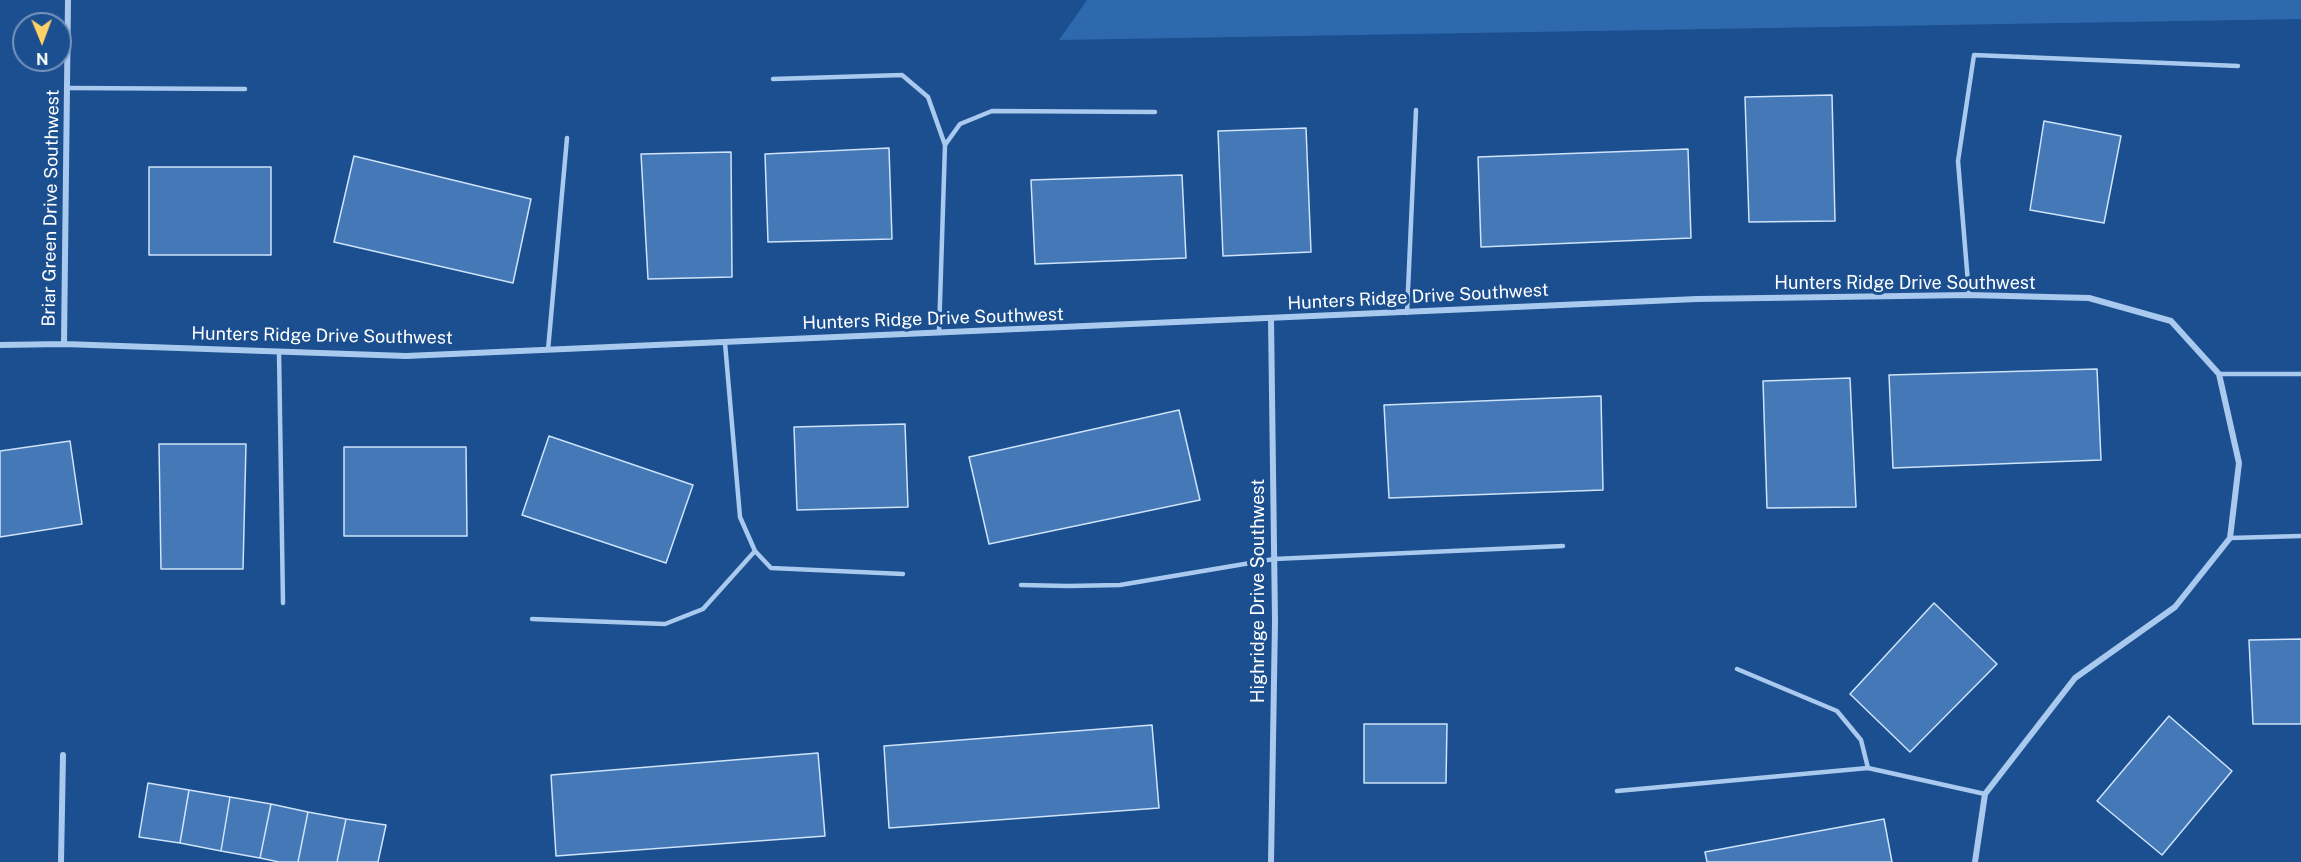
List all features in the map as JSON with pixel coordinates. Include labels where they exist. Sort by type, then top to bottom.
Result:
[{"type":"street","name":"Briar Green Drive Southwest","points":[[64,344],[68,0]]},
{"type":"street","name":"Hunters Ridge Drive Southwest","points":[[0,345],[64,344],[406,356],[1697,299],[1969,295],[2089,298],[2171,321],[2219,374],[2239,463],[2230,538]]},
{"type":"street","name":"Highridge Drive Southwest","points":[[1270,319],[1274,559],[1271,862]]},
{"type":"street","points":[[1975,862],[1985,794],[2075,678],[2175,607],[2230,538]]},
{"type":"street","points":[[61,862],[63,755]]},
{"type":"lane","points":[[1969,295],[1958,161],[1974,55],[2238,66]]},
{"type":"lane","points":[[773,79],[902,75],[928,97],[945,146],[939,333]]},
{"type":"lane","points":[[67,88],[245,89]]},
{"type":"lane","points":[[1407,313],[1416,110]]},
{"type":"lane","points":[[945,146],[960,124],[992,111],[1155,112]]},
{"type":"lane","points":[[548,350],[567,138]]},
{"type":"lane","points":[[725,343],[740,517],[755,551],[771,568],[903,574]]},
{"type":"lane","points":[[279,352],[283,603]]},
{"type":"lane","points":[[2219,374],[2301,374]]},
{"type":"lane","points":[[2230,538],[2301,536]]},
{"type":"lane","points":[[1021,585],[1120,585],[1274,559],[1563,546]]},
{"type":"lane","points":[[532,619],[665,624],[703,609],[755,551]]},
{"type":"lane","points":[[1737,669],[1837,711],[1861,740],[1868,768]]},
{"type":"lane","points":[[1617,790],[1868,768],[1985,794]]},
{"type":"shaded area","points":[[1087,0],[2301,0],[2301,19],[1059,40]]},
{"type":"building","points":[[1832,95],[1835,221],[1749,222],[1745,97]]},
{"type":"building","points":[[2044,121],[2121,136],[2104,223],[2030,210]]},
{"type":"building","points":[[1306,128],[1311,252],[1223,256],[1218,131]]},
{"type":"building","points":[[889,148],[892,239],[768,242],[765,154]]},
{"type":"building","points":[[1688,149],[1691,238],[1481,247],[1478,157]]},
{"type":"building","points":[[731,152],[732,277],[648,279],[641,154]]},
{"type":"building","points":[[354,156],[531,199],[513,283],[334,242]]},
{"type":"building","points":[[149,167],[271,167],[271,255],[149,255]]},
{"type":"building","points":[[1182,175],[1186,258],[1035,264],[1031,180]]},
{"type":"building","points":[[2097,369],[2101,460],[1893,468],[1889,375]]},
{"type":"building","points":[[1850,378],[1856,507],[1767,508],[1763,381]]},
{"type":"building","points":[[1601,396],[1603,490],[1389,498],[1384,405]]},
{"type":"building","points":[[1179,410],[1200,500],[989,544],[969,457]]},
{"type":"building","points":[[905,424],[908,507],[797,510],[794,427]]},
{"type":"building","points":[[549,436],[693,485],[666,563],[522,515]]},
{"type":"building","points":[[70,441],[82,524],[0,537],[0,451]]},
{"type":"building","points":[[159,444],[246,444],[243,569],[161,569]]},
{"type":"building","points":[[344,447],[466,447],[467,536],[344,536]]},
{"type":"building","points":[[1934,603],[1997,664],[1910,752],[1850,694]]},
{"type":"building","points":[[2301,639],[2301,724],[2253,724],[2249,640]]},
{"type":"building","points":[[2169,716],[2232,771],[2162,855],[2097,801]]},
{"type":"building","points":[[1364,724],[1447,724],[1446,783],[1364,783]]},
{"type":"building","points":[[1152,725],[1159,808],[889,828],[884,746]]},
{"type":"building","points":[[818,753],[825,836],[556,856],[551,775]]},
{"type":"building","points":[[148,783],[189,790],[180,843],[139,837]]},
{"type":"building","points":[[189,790],[230,797],[221,851],[180,843]]},
{"type":"building","points":[[230,797],[271,804],[260,858],[221,851]]},
{"type":"building","points":[[271,804],[308,812],[298,862],[279,862],[260,858]]},
{"type":"building","points":[[308,812],[346,819],[337,862],[298,862]]},
{"type":"building","points":[[346,819],[386,825],[378,862],[337,862]]},
{"type":"building","points":[[1884,819],[1892,862],[1707,862],[1705,852]]}]
